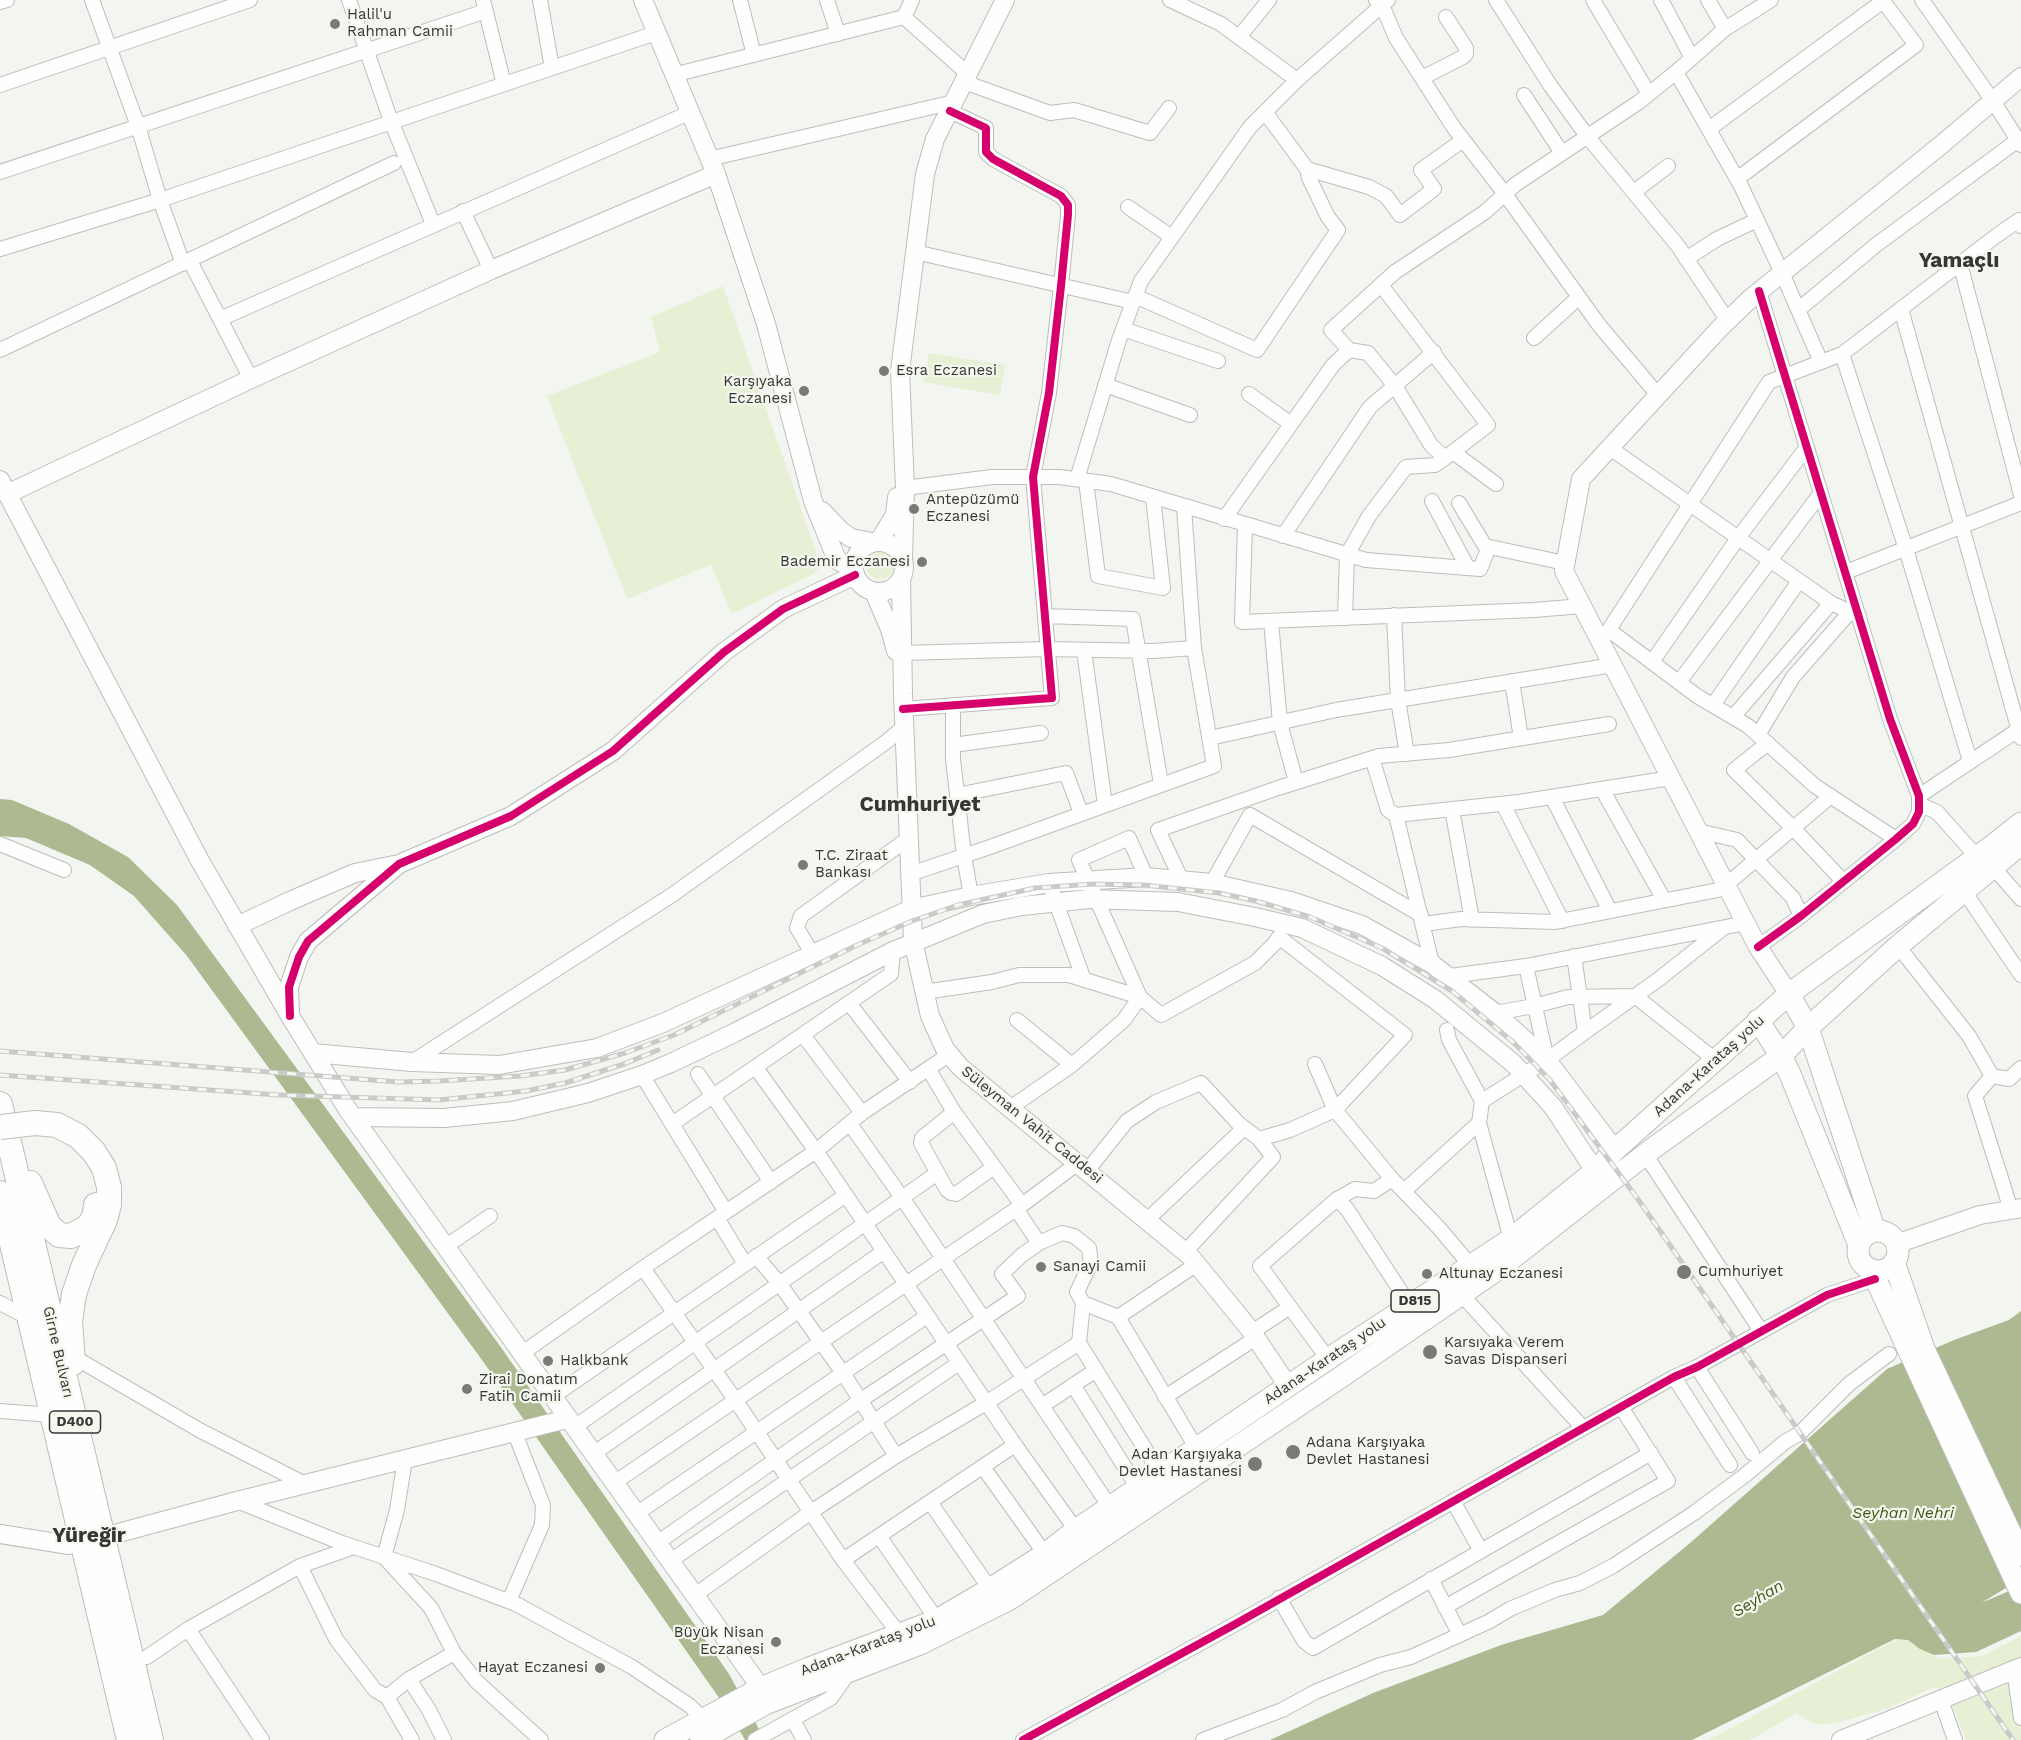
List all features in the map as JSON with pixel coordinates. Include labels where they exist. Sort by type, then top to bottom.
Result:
[{"type":"highway","points":[[0,1094],[36,1200],[49,1226],[59,1235],[71,1236],[89,1226],[102,1189],[104,1168],[94,1152],[78,1136],[57,1125],[36,1123],[0,1127]]},
{"type":"highway","name":"Girne Bulvarı","points":[[0,1104],[151,1740]]},
{"type":"highway","points":[[0,1142],[38,1138],[54,1140],[68,1148],[81,1160],[102,1189],[109,1205],[74,1294],[70,1321],[72,1356],[88,1481],[122,1558],[167,1740]]},
{"type":"highway","name":"Girne Bulvarı","points":[[0,1193],[4,1221],[129,1740]]},
{"type":"highway","points":[[60,1456],[69,1545],[114,1740]]},
{"type":"main road","points":[[643,0],[712,167],[766,324],[813,501],[837,560],[854,572]]},
{"type":"main road","points":[[903,710],[901,580],[904,566],[905,488],[900,371],[925,174],[935,139],[1005,0]]},
{"type":"main road","points":[[1875,1231],[1808,1028],[1758,947],[1613,665],[1605,636],[1582,606],[1564,571],[1565,563],[1581,479],[1658,395],[1759,291],[2021,77]]},
{"type":"main road","points":[[712,167],[251,379],[4,487],[200,861],[313,1053],[354,1117],[567,1422],[696,1595],[759,1695]]},
{"type":"main road","points":[[902,450],[895,515],[876,542],[860,549],[854,562],[854,572],[859,583],[874,592],[895,644],[903,710]]},
{"type":"main road","points":[[813,501],[840,530],[851,538],[893,546],[903,558]]},
{"type":"main road","points":[[237,926],[355,873],[399,864],[512,816],[613,751],[724,652],[783,609],[854,572]]},
{"type":"main road","points":[[874,592],[889,590],[901,580]]},
{"type":"main road","name":"Süleyman Vahit Caddesi","points":[[903,710],[913,941],[930,1016],[950,1054],[960,1067],[1191,1258],[1254,1335],[1288,1386]]},
{"type":"main road","name":"Adana-Karataş yolu","points":[[759,1695],[885,1659],[1010,1599],[1501,1267],[1645,1154],[1781,1056],[1808,1028],[1898,946],[1964,891],[1985,862],[2021,823]]},
{"type":"main road","name":"Adana-Karataş yolu","points":[[759,1695],[810,1668],[937,1620],[1045,1554],[1137,1488],[1409,1304],[1511,1239],[1595,1171],[1714,1059],[1789,994],[1985,862],[2021,844]]},
{"type":"main road","points":[[290,1016],[289,987],[299,957],[308,940],[399,864]]},
{"type":"main road","points":[[313,1053],[412,1062],[500,1065],[597,1048],[663,1023],[911,909],[1049,883],[1146,877],[1212,883],[1291,901],[1362,925],[1432,964],[1495,1013],[1547,1060],[1615,1150]]},
{"type":"main road","points":[[354,1117],[444,1118],[513,1111],[588,1093],[642,1075],[734,1033],[913,941],[983,914],[1022,906],[1095,899],[1178,902],[1255,916],[1302,928],[1382,966],[1436,1000],[1514,1064],[1553,1107],[1595,1171]]},
{"type":"main road","points":[[1758,1020],[1781,1056],[1859,1245]]},
{"type":"main road","points":[[1873,1274],[1884,1270],[1895,1253],[1980,1215],[2016,1209]]},
{"type":"main road","points":[[2021,1555],[1918,1352],[1873,1274],[1862,1262],[1858,1251],[1859,1245],[1865,1236],[1875,1231],[1888,1234],[1895,1253],[1918,1352],[2021,1593]]},
{"type":"main road","points":[[111,1535],[515,1431],[567,1422]]},
{"type":"main road","points":[[0,1534],[69,1545]]},
{"type":"main road","points":[[1849,1739],[2017,1669]]},
{"type":"main road","name":"D815","points":[[665,1740],[713,1723],[759,1695]]},
{"type":"street","points":[[0,2],[7,0]]},
{"type":"street","points":[[92,0],[138,126],[160,200],[187,263],[220,319],[251,379]]},
{"type":"street","points":[[0,84],[250,0]]},
{"type":"street","points":[[349,0],[392,121],[433,224]]},
{"type":"street","points":[[540,0],[552,68]]},
{"type":"street","points":[[740,0],[754,55]]},
{"type":"street","points":[[827,0],[838,34]]},
{"type":"street","points":[[904,17],[912,0]]},
{"type":"street","points":[[1170,0],[1221,24],[1297,80]]},
{"type":"street","points":[[1239,37],[1269,0]]},
{"type":"street","points":[[1496,0],[1550,85],[1587,136],[1686,259],[1728,321]]},
{"type":"street","points":[[1593,0],[1649,94]]},
{"type":"street","points":[[1661,0],[1692,58]]},
{"type":"street","points":[[1708,0],[1725,29]]},
{"type":"street","points":[[1496,484],[1431,445],[1395,386],[1368,353],[1349,350],[1331,330],[1395,272],[1485,212],[1505,194],[1649,94],[1725,29],[1771,0]]},
{"type":"street","points":[[1708,129],[1883,0],[1916,45],[1737,179]]},
{"type":"street","points":[[1798,310],[1876,245],[2019,143],[1993,101],[1922,0]]},
{"type":"street","points":[[1153,497],[1163,588],[1098,576],[1081,480],[1105,385],[1141,281],[1250,127],[1297,80],[1382,2],[1396,38],[1463,140],[1505,194],[1599,325],[1658,395]]},
{"type":"street","points":[[0,172],[367,50],[485,6],[504,84]]},
{"type":"street","points":[[673,75],[904,17]]},
{"type":"street","points":[[904,17],[966,78],[1050,113],[1074,110],[1150,133],[1168,108]]},
{"type":"street","points":[[1422,78],[1466,54],[1466,48],[1446,17]]},
{"type":"street","points":[[0,249],[160,200],[656,33]]},
{"type":"street","points":[[1676,72],[1737,179],[1821,362]]},
{"type":"street","points":[[1524,95],[1562,153]]},
{"type":"street","points":[[412,1062],[672,895],[874,751],[903,710],[1052,698],[1033,477],[1049,393],[1062,286],[1068,205],[1061,196],[993,159],[986,152],[986,128],[952,106],[712,167]]},
{"type":"street","points":[[220,319],[689,112]]},
{"type":"street","points":[[915,252],[1062,286],[1134,299],[1257,350],[1338,230],[1328,217],[1307,169],[1265,112]]},
{"type":"street","points":[[1307,169],[1369,187],[1386,196],[1400,214],[1434,189],[1421,170],[1463,140]]},
{"type":"street","points":[[0,350],[394,163]]},
{"type":"street","points":[[1634,192],[1668,166]]},
{"type":"street","points":[[1128,207],[1172,237]]},
{"type":"street","points":[[463,211],[491,270]]},
{"type":"street","points":[[1686,259],[1717,238],[1757,220]]},
{"type":"street","points":[[1896,839],[1815,786],[1763,739],[1733,717],[1652,662],[1605,636],[1769,382],[1842,354],[2019,220],[2021,226]]},
{"type":"street","points":[[1960,263],[2021,495]]},
{"type":"street","points":[[1345,618],[1347,555],[1368,516],[1406,467],[1435,465],[1488,425],[1381,285]]},
{"type":"street","points":[[1758,947],[1896,839],[1913,824],[1919,812],[1919,800],[1855,614],[1846,572],[1759,291]]},
{"type":"street","points":[[1534,338],[1579,297]]},
{"type":"street","points":[[1900,309],[2020,732],[1970,762],[1919,800]]},
{"type":"street","points":[[1123,329],[1218,361]]},
{"type":"street","points":[[1224,519],[1333,365],[1349,350]]},
{"type":"street","points":[[1283,536],[1370,407],[1434,352]]},
{"type":"street","points":[[1842,354],[1906,549],[1970,762]]},
{"type":"street","points":[[1105,385],[1190,415]]},
{"type":"street","points":[[1249,394],[1291,424]]},
{"type":"street","points":[[1652,662],[1738,538],[1807,447]]},
{"type":"street","points":[[1610,448],[1831,603],[1855,614]]},
{"type":"street","points":[[905,488],[992,477],[1081,480],[1111,484],[1366,560],[1480,569],[1489,547]]},
{"type":"street","points":[[1679,682],[1821,493]]},
{"type":"street","points":[[1432,501],[1468,568]]},
{"type":"street","points":[[1459,503],[1485,546],[1565,563]]},
{"type":"street","points":[[1846,572],[2021,503]]},
{"type":"street","points":[[910,874],[1214,766],[1194,648],[1184,507]]},
{"type":"street","points":[[1245,525],[1242,622],[1582,606]]},
{"type":"street","points":[[1713,705],[1799,581]]},
{"type":"street","points":[[1733,717],[1831,603]]},
{"type":"street","points":[[1844,881],[1734,770],[1763,739],[1792,677],[1855,614]]},
{"type":"street","points":[[1394,615],[1398,700],[1407,753]]},
{"type":"street","points":[[1045,616],[1133,619],[1161,784]]},
{"type":"street","points":[[1271,621],[1280,723],[1296,782]]},
{"type":"street","points":[[902,653],[1047,649],[1137,651],[1194,648]]},
{"type":"street","points":[[1084,650],[1105,805]]},
{"type":"street","points":[[1210,738],[1336,710],[1613,665]]},
{"type":"street","points":[[1512,681],[1521,738]]},
{"type":"street","points":[[952,705],[957,795],[971,896]]},
{"type":"street","points":[[1182,880],[1158,830],[1372,758],[1449,750],[1609,724]]},
{"type":"street","points":[[953,745],[1041,733]]},
{"type":"street","points":[[1372,758],[1388,810],[1396,815],[1503,804],[1671,778]]},
{"type":"street","points":[[957,795],[1066,773],[1081,813]]},
{"type":"street","points":[[1602,789],[1664,900]]},
{"type":"street","points":[[1552,796],[1610,911]]},
{"type":"street","points":[[1212,883],[1250,815],[1422,919],[1555,922],[1727,886],[1831,796]]},
{"type":"street","points":[[1919,800],[1947,821],[2021,899]]},
{"type":"street","points":[[1503,804],[1562,921]]},
{"type":"street","points":[[1452,809],[1472,920]]},
{"type":"street","points":[[1396,815],[1432,964]]},
{"type":"street","points":[[1698,831],[1737,840],[1793,898],[1800,916]]},
{"type":"street","points":[[812,953],[797,928],[801,915],[909,838]]},
{"type":"street","points":[[1140,997],[1079,860],[1129,838],[1146,877]]},
{"type":"street","points":[[0,844],[64,870]]},
{"type":"street","points":[[1049,883],[1084,980]]},
{"type":"street","points":[[1964,891],[2021,975]]},
{"type":"street","points":[[1450,976],[1526,966],[1746,922]]},
{"type":"street","points":[[1482,1101],[1547,1060],[1724,927]]},
{"type":"street","points":[[924,992],[992,982],[1019,975],[1069,975],[1140,997],[1161,1015],[1256,963],[1279,937],[1405,1035],[1335,1110],[1290,1130],[1258,1139]]},
{"type":"street","points":[[1898,946],[1969,1036],[1992,1076]]},
{"type":"street","points":[[672,1124],[891,974],[893,951]]},
{"type":"street","points":[[1574,956],[1585,1032]]},
{"type":"street","points":[[1526,966],[1547,1060]]},
{"type":"street","points":[[1495,1013],[1568,997],[1635,996],[1714,1059]]},
{"type":"street","points":[[1010,1108],[1072,1065],[1125,1020],[1140,997]]},
{"type":"street","points":[[849,1003],[910,1082]]},
{"type":"street","points":[[1017,1020],[1072,1065]]},
{"type":"street","points":[[1447,1030],[1449,1040],[1482,1101],[1479,1123],[1511,1239]]},
{"type":"street","points":[[803,1035],[862,1113]]},
{"type":"street","points":[[521,1354],[816,1151],[862,1113],[950,1054]]},
{"type":"street","points":[[1315,1064],[1335,1110],[1392,1179],[1470,1265]]},
{"type":"street","points":[[756,1068],[816,1151],[904,1284],[1076,1530]]},
{"type":"street","points":[[1992,1076],[2009,1079],[2021,1068]]},
{"type":"street","points":[[929,1070],[954,1112],[994,1167],[1039,1243]]},
{"type":"street","points":[[698,1074],[771,1182]]},
{"type":"street","points":[[642,1075],[750,1260],[779,1283],[843,1373],[896,1456]]},
{"type":"street","points":[[1992,1076],[1975,1096],[2016,1209]]},
{"type":"street","points":[[614,1484],[904,1284],[1083,1167],[1127,1121],[1156,1101],[1201,1083],[1244,1128],[1258,1139],[1273,1157],[1191,1258],[1118,1317]]},
{"type":"street","points":[[954,1112],[922,1138],[921,1143],[936,1174],[947,1190],[956,1194],[994,1167]]},
{"type":"street","points":[[1404,1191],[1479,1123]]},
{"type":"street","points":[[850,1124],[1110,1507]]},
{"type":"street","points":[[1147,1220],[1244,1128]]},
{"type":"street","points":[[1645,1154],[1761,1331]]},
{"type":"street","points":[[567,1422],[694,1342],[936,1174]]},
{"type":"street","points":[[1328,1359],[1260,1266],[1337,1200],[1355,1189],[1374,1191],[1392,1179]]},
{"type":"street","points":[[552,1398],[846,1195]]},
{"type":"street","points":[[1337,1200],[1347,1209],[1409,1304]]},
{"type":"street","points":[[445,1247],[490,1216]]},
{"type":"street","points":[[657,1543],[861,1400],[1018,1296],[1002,1274],[1039,1243],[1062,1233],[1074,1236],[1089,1248],[1091,1263],[1077,1292],[1083,1303],[1079,1343],[1160,1473]]},
{"type":"street","points":[[592,1454],[883,1252]]},
{"type":"street","points":[[643,1268],[843,1560],[900,1635]]},
{"type":"street","points":[[1023,1740],[1674,1377],[1697,1367],[1827,1295],[1873,1274]]},
{"type":"street","points":[[1461,1294],[1583,1428]]},
{"type":"street","points":[[0,1303],[29,1318]]},
{"type":"street","points":[[1083,1303],[1118,1317],[1197,1449]]},
{"type":"street","points":[[1165,1397],[1290,1307]]},
{"type":"street","points":[[636,1514],[927,1316]]},
{"type":"street","points":[[696,1595],[811,1512],[896,1456],[986,1403],[1079,1343]]},
{"type":"street","points":[[1203,1740],[1282,1710],[1315,1692],[1380,1665],[1411,1657],[1488,1622],[1510,1609],[1555,1590],[1580,1583],[1613,1566],[1694,1512],[1799,1434],[1850,1384],[1889,1354]]},
{"type":"street","points":[[72,1356],[201,1431],[305,1484]]},
{"type":"street","points":[[670,1562],[959,1363]]},
{"type":"street","points":[[1697,1367],[1752,1453]]},
{"type":"street","points":[[1042,1406],[1096,1370]]},
{"type":"street","points":[[1674,1377],[1730,1465]]},
{"type":"street","points":[[1073,1384],[1137,1488]]},
{"type":"street","points":[[1445,1607],[1668,1481],[1621,1407]]},
{"type":"street","points":[[0,1411],[51,1415]]},
{"type":"street","points":[[509,1601],[542,1525],[543,1505],[515,1431]]},
{"type":"street","points":[[843,1560],[1015,1445]]},
{"type":"street","points":[[1279,1598],[1304,1641],[1313,1647],[1651,1453]]},
{"type":"street","points":[[384,1557],[397,1510],[405,1459]]},
{"type":"street","points":[[983,1467],[1045,1554]]},
{"type":"street","points":[[237,1501],[354,1547],[509,1601],[632,1667],[713,1723]]},
{"type":"street","points":[[1453,1501],[1481,1551]]},
{"type":"street","points":[[930,1502],[990,1589]]},
{"type":"street","points":[[879,1536],[937,1620]]},
{"type":"street","points":[[147,1657],[188,1629],[300,1566],[354,1547]]},
{"type":"street","points":[[384,1557],[431,1608],[454,1653],[476,1682],[541,1740]]},
{"type":"street","points":[[300,1566],[336,1639],[375,1690],[387,1697],[412,1740]]},
{"type":"street","points":[[1431,1579],[1460,1635]]},
{"type":"street","points":[[188,1629],[262,1740]]},
{"type":"street","points":[[387,1697],[409,1679],[454,1653]]},
{"type":"street","points":[[2017,1669],[2021,1718]]},
{"type":"street","points":[[755,1740],[831,1698],[851,1670]]},
{"type":"street","points":[[409,1679],[429,1710],[444,1740]]},
{"type":"street","points":[[1941,1700],[1955,1740]]},
{"type":"street","points":[[793,1720],[804,1740]]},
{"type":"shaded area","points":[[723,286],[821,566],[813,574],[732,614],[711,565],[627,599],[547,396],[660,352],[651,317]]},
{"type":"shaded area","points":[[929,353],[1005,365],[1000,395],[924,382]]},
{"type":"shaded area","points":[[880,551],[890,555],[894,565],[890,575],[880,579],[870,575],[866,565],[870,555]]},
{"type":"shaded area","points":[[2021,1636],[2021,1662],[1942,1691],[1934,1687],[1889,1708],[1840,1722],[1816,1725],[1797,1713],[1750,1740],[1708,1740],[1892,1642],[1907,1639],[1938,1659],[1982,1656]]},
{"type":"shaded area","points":[[2009,1680],[2021,1722],[2021,1740],[1966,1740],[1950,1699]]},
{"type":"water","points":[[0,799],[12,800],[69,824],[128,857],[177,905],[500,1346],[729,1674],[765,1740],[745,1740],[729,1712],[482,1360],[187,956],[134,896],[90,865],[26,838],[0,836]]},
{"type":"water","name":"Seyhan Nehri","points":[[2021,1311],[2021,1579],[1981,1603],[2021,1586],[2021,1631],[1976,1652],[1934,1655],[1908,1640],[1895,1639],[1692,1740],[1270,1740],[1373,1693],[1504,1644],[1603,1615],[1690,1543],[1887,1369],[1954,1340],[2009,1320]]},
{"type":"railway","points":[[0,1051],[398,1082],[520,1076],[565,1070],[625,1053],[674,1035],[855,946],[912,921],[958,905],[1035,888],[1093,884],[1144,885],[1219,893],[1310,917],[1382,948],[1452,991],[1513,1042],[1550,1080],[1640,1202],[2013,1740]]},
{"type":"railway","points":[[0,1075],[279,1095],[439,1100],[526,1091],[565,1083],[624,1064],[658,1050]]},
{"type":"cycle path","points":[[903,709],[1052,698],[1033,477],[1049,393],[1068,205],[1061,196],[993,159],[986,152],[986,128],[950,111]]},
{"type":"cycle path","points":[[1758,947],[1801,916],[1896,839],[1913,824],[1919,812],[1919,796],[1890,719],[1759,291]]},
{"type":"cycle path","points":[[290,1016],[289,987],[299,957],[308,941],[399,864],[511,816],[613,751],[724,652],[783,609],[855,575]]},
{"type":"cycle path","points":[[1023,1740],[1230,1627],[1674,1377],[1697,1367],[1827,1295],[1875,1279]]},
{"type":"place","name":"Halil'u Rahman Camii","points":[[335,24]]},
{"type":"place","name":"Esra Eczanesi","points":[[884,371]]},
{"type":"place","name":"Karşıyaka Eczanesi","points":[[804,391]]},
{"type":"place","name":"Antepüzümü Eczanesi","points":[[914,509]]},
{"type":"place","name":"Bademir Eczanesi","points":[[922,562]]},
{"type":"place","name":"T.C. Ziraat Bankası","points":[[803,865]]},
{"type":"place","name":"Sanayi Camii","points":[[1041,1267]]},
{"type":"place","name":"Cumhuriyet","points":[[1684,1272]]},
{"type":"place","name":"Altunay Eczanesi","points":[[1427,1274]]},
{"type":"place","name":"Karsıyaka Verem Savas Dispanseri","points":[[1430,1352]]},
{"type":"place","name":"Halkbank","points":[[548,1361]]},
{"type":"place","name":"Zirai Donatım Fatih Camii","points":[[467,1389]]},
{"type":"place","name":"Adana Karşıyaka Devlet Hastanesi","points":[[1293,1452]]},
{"type":"place","name":"Adan Karşıyaka Devlet Hastanesi","points":[[1255,1464]]},
{"type":"place","name":"Büyük Nisan Eczanesi","points":[[776,1642]]},
{"type":"place","name":"Hayat Eczanesi","points":[[600,1668]]},
{"type":"district","name":"Yamaçlı","points":[[1959,261]]},
{"type":"district","name":"Cumhuriyet","points":[[920,805]]},
{"type":"district","name":"Yüreğir","points":[[89,1536]]},
{"type":"water label","name":"Seyhan","points":[[1758,1599]]}]
